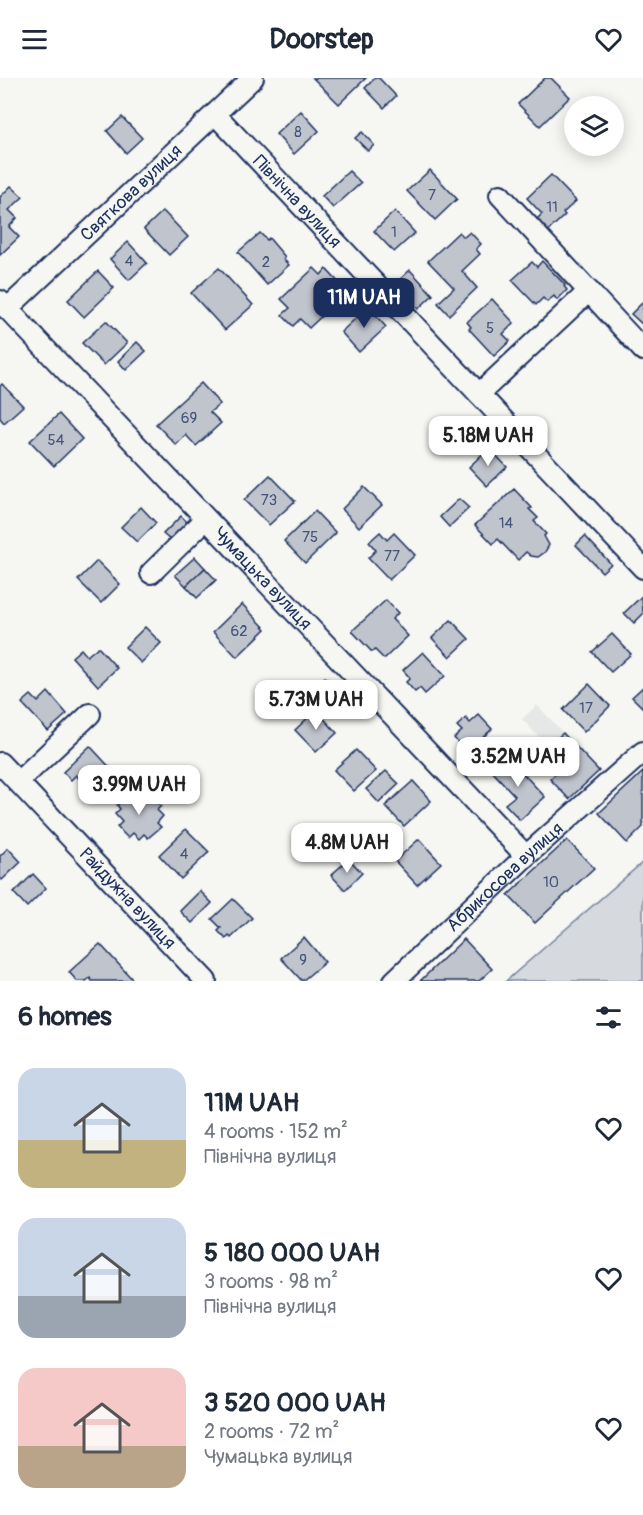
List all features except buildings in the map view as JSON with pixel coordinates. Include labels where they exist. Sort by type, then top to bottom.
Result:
[{"type":"street","name":"Святкова вулиця","points":[[4,305],[253,78]]},
{"type":"street","name":"Північна вулиця","points":[[214,114],[643,568]]},
{"type":"street","points":[[500,195],[643,350]]},
{"type":"street","points":[[479,394],[589,291]]},
{"type":"street","name":"Чумацька вулиця","points":[[4,305],[526,856]]},
{"type":"street","points":[[151,573],[207,519]]},
{"type":"street","points":[[18,782],[90,714]]},
{"type":"street","name":"Абрикосова вулиця","points":[[394,981],[526,856],[643,752]]},
{"type":"street","name":"Райдужна вулиця","points":[[0,763],[206,981]]},
{"type":"shaded area","points":[[537,705],[599,771],[569,799],[550,779],[565,765],[522,719]]},
{"type":"shaded area","points":[[643,862],[643,981],[506,981]]}]
